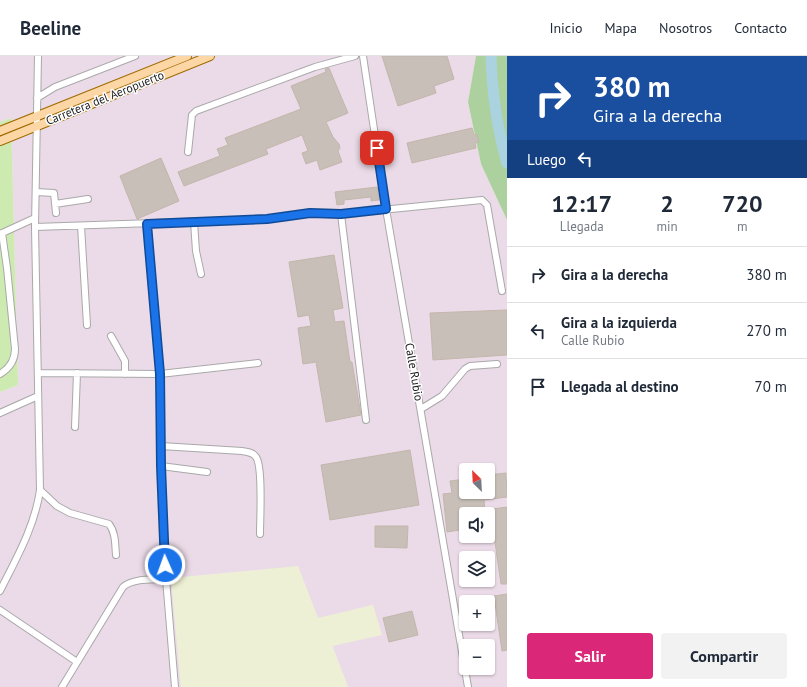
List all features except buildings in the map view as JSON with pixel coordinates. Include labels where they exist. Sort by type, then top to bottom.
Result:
[{"type":"main road","name":"Carretera del Aeropuerto","points":[[0,131],[187,56]]},
{"type":"main road","name":"Carretera del Aeropuerto","points":[[0,141],[210,56]]},
{"type":"street","points":[[0,591],[38,506],[40,490],[35,227],[38,56]]},
{"type":"street","points":[[38,98],[55,87],[135,56]]},
{"type":"street","points":[[188,152],[192,115],[196,111],[315,67],[355,56]]},
{"type":"street","name":"Calle Rubio","points":[[363,56],[386,209],[468,687]]},
{"type":"street","points":[[36,192],[54,193],[56,213]]},
{"type":"street","points":[[55,204],[88,199]]},
{"type":"street","points":[[35,227],[267,219],[310,213],[341,214],[478,200],[485,202],[487,205],[502,291]]},
{"type":"street","points":[[341,214],[366,420]]},
{"type":"street","points":[[0,374],[9,367],[14,359],[15,349],[7,268],[1,233],[35,218]]},
{"type":"street","points":[[194,222],[196,251],[201,274]]},
{"type":"street","points":[[147,224],[160,374],[161,466],[166,579],[175,687]]},
{"type":"street","points":[[81,226],[88,325]]},
{"type":"street","points":[[111,336],[125,362],[125,374]]},
{"type":"street","points":[[38,373],[160,374],[258,363]]},
{"type":"street","points":[[420,409],[442,396],[465,369],[470,366],[497,364]]},
{"type":"street","points":[[75,428],[77,373]]},
{"type":"street","points":[[0,413],[38,396]]},
{"type":"street","points":[[161,446],[242,451],[255,455],[258,460],[260,482],[260,534]]},
{"type":"street","points":[[161,466],[207,472]]},
{"type":"street","points":[[40,490],[57,506],[64,510],[108,524],[112,528],[114,534],[116,555]]},
{"type":"street","points":[[62,687],[123,587],[128,583],[166,579]]},
{"type":"street","points":[[0,610],[77,662]]},
{"type":"shaded area","points":[[0,56],[476,56],[468,102],[481,164],[507,220],[507,687],[348,687],[332,645],[373,605],[318,619],[172,578],[181,687],[0,687],[0,392],[18,385],[11,118],[0,122]]},
{"type":"green space","points":[[476,56],[507,56],[507,220],[481,164],[468,102]]},
{"type":"green space","points":[[11,118],[18,385],[0,392],[0,122]]},
{"type":"green space","points":[[298,566],[318,618],[373,605],[382,635],[332,646],[348,687],[181,687],[171,578]]},
{"type":"waterway","points":[[491,56],[500,137],[507,163]]},
{"type":"route","points":[[165,565],[161,466],[160,374],[147,224],[224,222],[282,218],[310,213],[341,214],[386,209],[377,148]]}]
